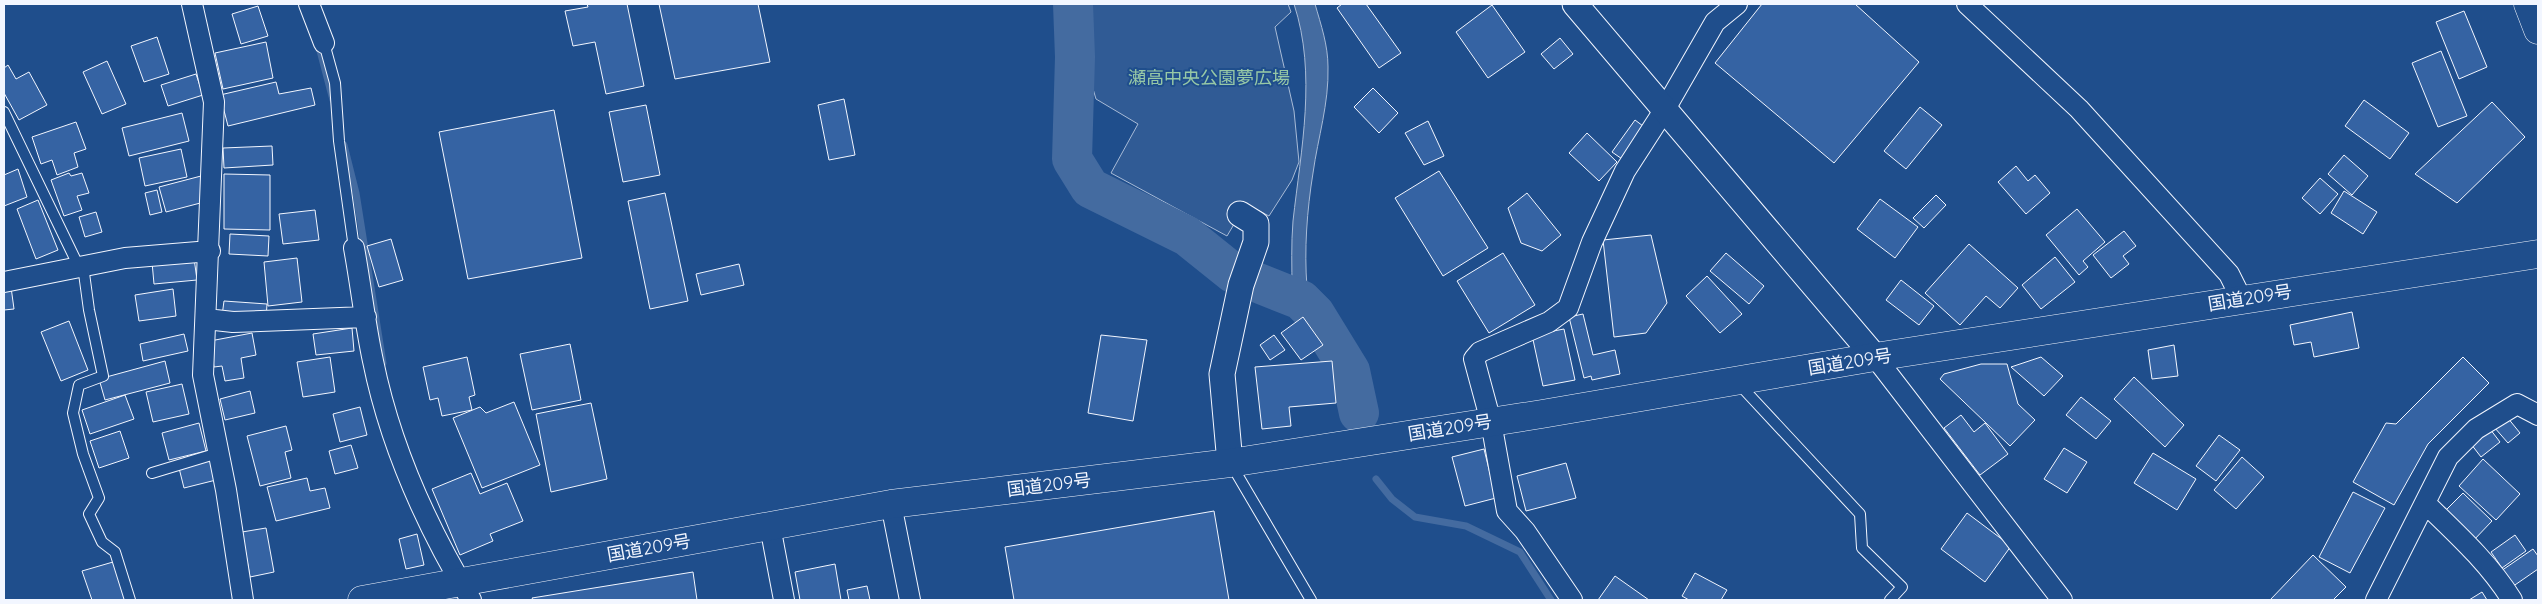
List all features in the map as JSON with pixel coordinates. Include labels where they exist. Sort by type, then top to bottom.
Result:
[{"type":"highway","points":[[2528,4],[2538,30]]},
{"type":"highway","name":"国道209号","points":[[362,600],[466,592],[770,526],[891,504],[1230,463],[1491,422],[1875,357],[2538,254]]},
{"type":"street","points":[[192,4],[214,102],[210,251],[203,375],[243,600]]},
{"type":"street","points":[[309,4],[324,44]]},
{"type":"street","points":[[1575,4],[1875,357],[2062,600]]},
{"type":"street","points":[[1572,600],[1525,531],[1507,511],[1491,422],[1474,360],[1480,352],[1549,322],[1568,308],[1592,242],[1625,171],[1665,109],[1715,22],[1737,4]]},
{"type":"street","points":[[1967,4],[2079,109],[2229,274],[2242,300]]},
{"type":"street","points":[[1230,463],[1222,374],[1241,285],[1256,242],[1256,224],[1240,214]]},
{"type":"street","points":[[354,248],[373,362],[393,434],[432,532],[466,592]]},
{"type":"street","points":[[4,282],[125,258],[210,251]]},
{"type":"street","points":[[206,319],[233,322],[366,317]]},
{"type":"street","points":[[2376,600],[2448,457],[2476,429],[2517,404],[2538,415]]},
{"type":"street","points":[[891,504],[910,600]]},
{"type":"street","points":[[2426,504],[2470,547],[2512,600]]},
{"type":"street","points":[[770,526],[784,600]]},
{"type":"lane","points":[[324,44],[335,84],[339,141],[354,248]]},
{"type":"lane","points":[[4,112],[81,267],[104,376],[79,385],[73,413],[83,454],[99,498],[89,514],[102,542],[115,552],[130,600]]},
{"type":"lane","points":[[1737,381],[1860,514],[1862,548],[1902,587],[1890,600]]},
{"type":"lane","points":[[152,473],[218,453]]},
{"type":"lane","points":[[1230,463],[1311,600]]},
{"type":"shaded area","name":"瀬高中央公園夢広場","points":[[1088,4],[1288,4],[1291,12],[1275,27],[1294,111],[1299,162],[1292,180],[1269,216],[1246,204],[1227,236],[1111,173],[1138,124],[1096,99],[1091,82]]},
{"type":"shaded area","points":[[1294,4],[1315,4],[1322,27],[1328,59],[1328,81],[1308,216],[1306,244],[1307,287],[1292,290],[1292,230],[1303,139],[1306,84],[1301,30]]},
{"type":"building","points":[[587,4],[627,4],[644,86],[606,94],[595,42],[573,46],[565,11],[588,7]]},
{"type":"building","points":[[659,4],[758,4],[770,62],[675,79]]},
{"type":"building","points":[[1342,4],[1366,4],[1401,53],[1379,68],[1337,8]]},
{"type":"building","points":[[1762,4],[1855,4],[1919,62],[1834,163],[1715,63]]},
{"type":"building","points":[[1492,5],[1525,52],[1488,78],[1456,32]]},
{"type":"building","points":[[258,6],[268,36],[241,44],[232,14]]},
{"type":"building","points":[[2464,11],[2487,67],[2459,79],[2436,22]]},
{"type":"building","points":[[157,37],[169,74],[144,82],[131,46]]},
{"type":"building","points":[[1560,38],[1573,54],[1554,69],[1541,54]]},
{"type":"building","points":[[266,42],[273,78],[223,89],[215,53]]},
{"type":"building","points":[[2441,51],[2467,116],[2438,127],[2412,63]]},
{"type":"building","points":[[107,61],[126,104],[102,114],[83,72]]},
{"type":"building","points":[[8,65],[16,79],[29,72],[47,105],[19,120],[4,93],[4,68]]},
{"type":"building","points":[[196,74],[203,95],[168,106],[161,85]]},
{"type":"building","points":[[276,82],[279,94],[311,88],[315,105],[228,126],[220,95]]},
{"type":"building","points":[[1373,88],[1398,113],[1379,133],[1354,107]]},
{"type":"building","points":[[844,99],[855,155],[829,160],[818,105]]},
{"type":"building","points":[[2364,100],[2409,133],[2390,159],[2345,126]]},
{"type":"building","points":[[2492,102],[2525,137],[2457,203],[2415,174]]},
{"type":"building","points":[[646,105],[660,175],[623,182],[609,112]]},
{"type":"building","points":[[1920,107],[1942,125],[1906,169],[1884,151]]},
{"type":"building","points":[[554,110],[582,258],[468,279],[439,132]]},
{"type":"building","points":[[182,113],[189,141],[129,156],[122,128]]},
{"type":"building","points":[[1635,120],[1647,129],[1625,161],[1612,152]]},
{"type":"building","points":[[1428,121],[1444,156],[1424,165],[1405,133]]},
{"type":"building","points":[[76,122],[86,149],[74,153],[78,167],[57,175],[52,160],[41,164],[32,137]]},
{"type":"building","points":[[1587,133],[1617,162],[1599,181],[1569,153]]},
{"type":"building","points":[[272,146],[273,165],[224,168],[223,148]]},
{"type":"building","points":[[181,149],[187,177],[145,186],[139,158]]},
{"type":"building","points":[[2344,155],[2368,176],[2352,195],[2328,174]]},
{"type":"building","points":[[2016,166],[2028,181],[2035,175],[2050,193],[2026,214],[1998,182]]},
{"type":"building","points":[[18,169],[27,197],[4,206],[4,175]]},
{"type":"building","points":[[1439,171],[1488,248],[1443,276],[1395,198]]},
{"type":"building","points":[[69,173],[71,176],[82,173],[89,193],[77,196],[82,210],[64,216],[51,180]]},
{"type":"building","points":[[224,174],[270,175],[270,230],[224,229]]},
{"type":"building","points":[[201,176],[208,201],[166,212],[159,187]]},
{"type":"building","points":[[2320,178],[2338,194],[2320,214],[2302,198]]},
{"type":"building","points":[[157,190],[162,212],[150,215],[145,193]]},
{"type":"building","points":[[2344,191],[2377,212],[2363,234],[2331,213]]},
{"type":"building","points":[[665,193],[688,301],[650,309],[628,201]]},
{"type":"building","points":[[1527,193],[1561,235],[1542,251],[1521,243],[1508,208]]},
{"type":"building","points":[[1936,195],[1946,205],[1924,228],[1913,218]]},
{"type":"building","points":[[1880,199],[1918,227],[1895,258],[1857,229]]},
{"type":"building","points":[[38,200],[58,250],[36,259],[17,209]]},
{"type":"building","points":[[2077,209],[2105,242],[2083,261],[2088,267],[2079,275],[2046,235]]},
{"type":"building","points":[[315,210],[319,240],[283,244],[279,214]]},
{"type":"building","points":[[96,212],[102,232],[85,237],[79,217]]},
{"type":"building","points":[[2124,231],[2136,246],[2123,256],[2129,264],[2111,278],[2093,255]]},
{"type":"building","points":[[230,234],[269,236],[268,256],[229,254]]},
{"type":"building","points":[[1651,235],[1667,303],[1646,333],[1614,337],[1603,240]]},
{"type":"building","points":[[391,239],[403,280],[379,287],[367,246]]},
{"type":"building","points":[[1969,244],[2018,288],[2000,308],[1986,296],[1960,325],[1925,293]]},
{"type":"building","points":[[1503,253],[1535,305],[1489,333],[1457,281]]},
{"type":"building","points":[[1726,253],[1764,286],[1749,304],[1710,271]]},
{"type":"building","points":[[2055,257],[2075,282],[2041,309],[2022,285]]},
{"type":"building","points":[[194,258],[197,280],[154,284],[152,262]]},
{"type":"building","points":[[297,258],[302,302],[268,306],[264,262]]},
{"type":"building","points":[[739,264],[744,285],[701,295],[696,274]]},
{"type":"building","points":[[1707,276],[1742,314],[1720,333],[1686,296]]},
{"type":"building","points":[[1901,280],[1934,306],[1919,325],[1886,300]]},
{"type":"building","points":[[11,287],[14,309],[4,310],[4,288]]},
{"type":"building","points":[[173,289],[176,316],[139,321],[135,295]]},
{"type":"building","points":[[224,301],[267,304],[266,319],[222,316]]},
{"type":"building","points":[[2352,312],[2359,348],[2314,357],[2311,342],[2294,345],[2290,325]]},
{"type":"building","points":[[1583,314],[1593,355],[1615,350],[1620,374],[1592,380],[1591,376],[1584,378],[1569,317]]},
{"type":"building","points":[[1303,317],[1323,345],[1301,360],[1281,333]]},
{"type":"building","points":[[69,321],[88,370],[61,381],[41,332]]},
{"type":"building","points":[[352,328],[354,351],[316,355],[313,334]]},
{"type":"building","points":[[1564,329],[1575,380],[1543,386],[1532,335]]},
{"type":"building","points":[[252,333],[256,355],[241,358],[244,378],[225,381],[222,366],[214,367],[210,341]]},
{"type":"building","points":[[184,334],[188,351],[143,361],[140,344]]},
{"type":"building","points":[[1101,335],[1147,340],[1133,421],[1088,413]]},
{"type":"building","points":[[1274,335],[1285,350],[1270,360],[1260,345]]},
{"type":"building","points":[[570,344],[581,400],[532,410],[520,354]]},
{"type":"building","points":[[2174,345],[2178,376],[2152,379],[2148,350]]},
{"type":"building","points":[[330,357],[335,392],[303,397],[297,362]]},
{"type":"building","points":[[467,357],[475,395],[469,397],[472,410],[442,416],[438,398],[430,400],[423,367]]},
{"type":"building","points":[[2041,357],[2063,376],[2044,396],[2011,367]]},
{"type":"building","points":[[2463,357],[2489,383],[2428,444],[2394,505],[2353,482],[2386,423],[2396,424]]},
{"type":"building","points":[[165,361],[170,383],[105,400],[99,379]]},
{"type":"building","points":[[1332,361],[1336,403],[1289,407],[1291,426],[1262,429],[1255,367]]},
{"type":"building","points":[[1981,364],[2007,364],[2018,404],[2035,420],[2010,446],[1940,379],[1944,374]]},
{"type":"building","points":[[2134,377],[2184,425],[2165,447],[2114,399]]},
{"type":"building","points":[[182,384],[189,414],[153,422],[146,392]]},
{"type":"building","points":[[250,391],[255,413],[225,420],[220,399]]},
{"type":"building","points":[[125,395],[134,419],[90,434],[82,410]]},
{"type":"building","points":[[2081,397],[2111,421],[2096,439],[2066,415]]},
{"type":"building","points":[[514,402],[540,465],[482,488],[453,418],[480,407],[486,413]]},
{"type":"building","points":[[591,403],[607,479],[551,492],[536,414]]},
{"type":"building","points":[[360,407],[367,435],[340,442],[333,414]]},
{"type":"building","points":[[1961,415],[1974,432],[1985,423],[2008,454],[1980,475],[1944,428]]},
{"type":"building","points":[[2507,417],[2520,433],[2508,443],[2494,427]]},
{"type":"building","points":[[199,423],[206,451],[169,460],[162,433]]},
{"type":"building","points":[[286,426],[292,450],[285,452],[291,478],[260,486],[247,436]]},
{"type":"building","points":[[2490,429],[2500,442],[2481,457],[2471,444]]},
{"type":"building","points":[[120,431],[129,458],[99,468],[90,441]]},
{"type":"building","points":[[2219,435],[2240,450],[2216,481],[2196,466]]},
{"type":"building","points":[[351,445],[358,468],[335,474],[329,451]]},
{"type":"building","points":[[2064,448],[2087,462],[2067,493],[2044,479]]},
{"type":"building","points":[[1484,449],[1496,498],[1465,506],[1452,457]]},
{"type":"building","points":[[2153,453],[2196,479],[2177,510],[2134,483]]},
{"type":"building","points":[[214,455],[220,479],[184,488],[178,464]]},
{"type":"building","points":[[2242,457],[2264,477],[2236,509],[2214,490]]},
{"type":"building","points":[[2483,459],[2520,494],[2496,520],[2459,486]]},
{"type":"building","points":[[1566,463],[1576,498],[1526,511],[1517,476]]},
{"type":"building","points":[[471,473],[480,494],[507,483],[523,521],[490,534],[493,541],[460,555],[432,489]]},
{"type":"building","points":[[307,478],[310,491],[325,488],[330,508],[276,521],[267,487]]},
{"type":"building","points":[[2353,492],[2385,508],[2350,573],[2319,557]]},
{"type":"building","points":[[2463,493],[2492,521],[2472,542],[2443,513]]},
{"type":"building","points":[[1214,511],[1229,600],[1014,600],[1005,547]]},
{"type":"building","points":[[1967,513],[2011,546],[1985,582],[1941,549]]},
{"type":"building","points":[[266,528],[274,572],[250,577],[242,532]]},
{"type":"building","points":[[417,534],[424,565],[406,569],[399,539]]},
{"type":"building","points":[[2515,535],[2526,551],[2502,568],[2491,552]]},
{"type":"building","points":[[2533,549],[2538,556],[2538,569],[2512,587],[2501,571]]},
{"type":"building","points":[[2313,555],[2346,587],[2333,600],[2270,600]]},
{"type":"building","points":[[113,562],[126,600],[92,600],[82,571]]},
{"type":"building","points":[[835,564],[841,600],[800,600],[795,572]]},
{"type":"building","points":[[693,572],[697,600],[533,600],[532,598]]},
{"type":"building","points":[[1695,573],[1727,590],[1721,600],[1689,600],[1682,596]]},
{"type":"building","points":[[1615,576],[1649,600],[1598,600]]},
{"type":"building","points":[[867,586],[870,600],[849,600],[847,590]]},
{"type":"building","points":[[2482,592],[2487,600],[2469,600]]},
{"type":"waterway","points":[[1073,4],[1075,57],[1072,159],[1090,188],[1187,236],[1233,273],[1301,300],[1315,314],[1350,371],[1359,413]]},
{"type":"waterway","points":[[318,43],[333,100]]},
{"type":"waterway","points":[[344,145],[356,193],[383,363]]},
{"type":"waterway","points":[[1376,479],[1392,499],[1415,517],[1466,526],[1520,552],[1551,600]]},
{"type":"waterway","points":[[452,588],[457,600]]}]
